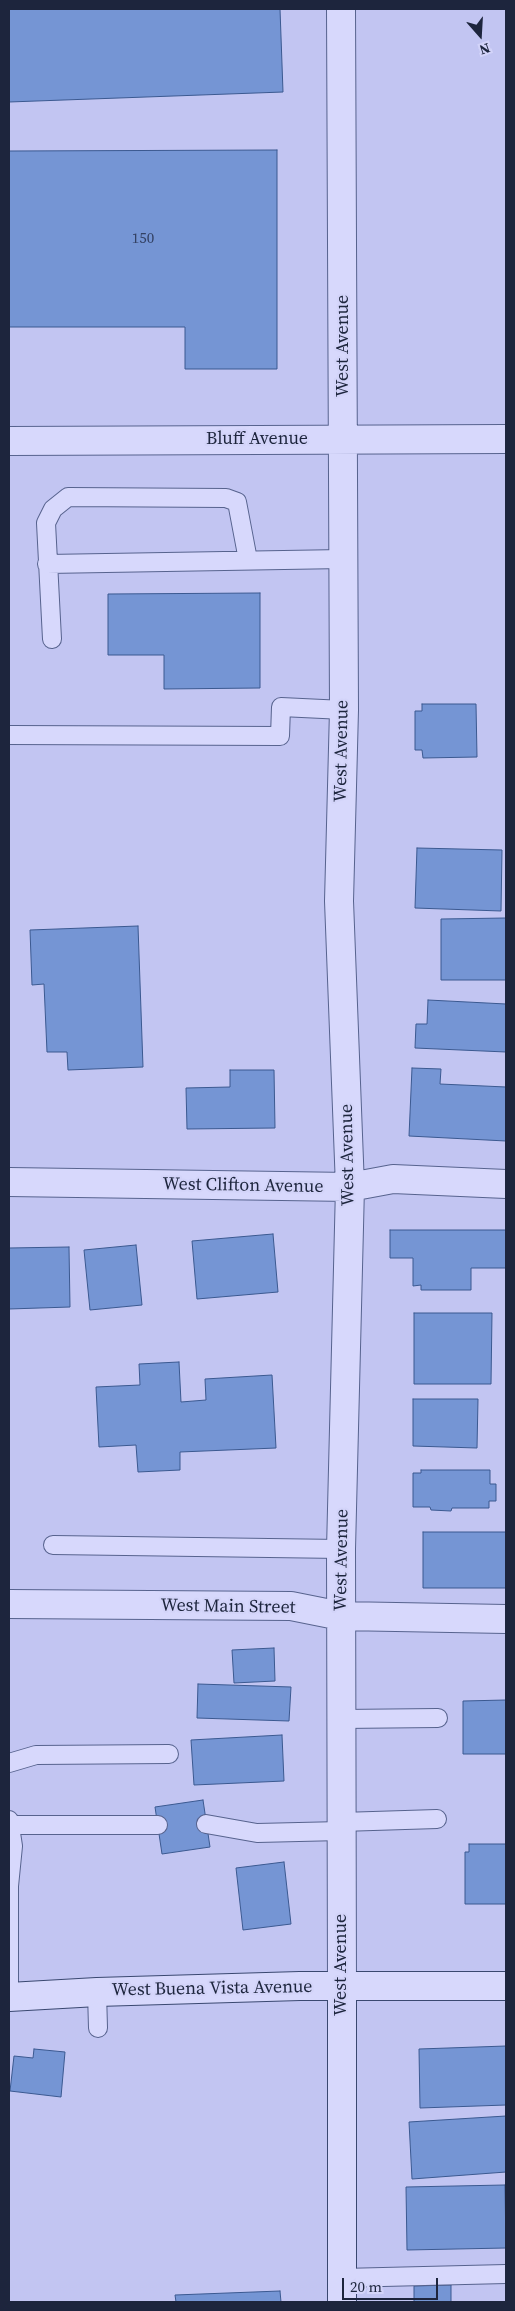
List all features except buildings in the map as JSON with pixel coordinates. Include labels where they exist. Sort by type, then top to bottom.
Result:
[{"type":"street","name":"West Avenue","points":[[341,9],[344,710],[339,901],[350,1187],[341,1549],[342,2290]]},
{"type":"street","name":"Bluff Avenue","points":[[9,441],[344,438],[506,439]]},
{"type":"street","name":"West Clifton Avenue","points":[[9,1182],[350,1187],[393,1180],[506,1184]]},
{"type":"street","name":"West Main Street","points":[[9,1604],[291,1606],[341,1616],[506,1618]]},
{"type":"street","name":"West Buena Vista Avenue","points":[[9,1998],[97,1992],[300,1986],[342,1988],[389,1985],[506,1986]]},
{"type":"lane","points":[[52,639],[46,522],[53,509],[68,497],[226,498],[236,502],[248,560]]},
{"type":"lane","points":[[47,564],[343,560]]},
{"type":"lane","points":[[9,735],[280,736],[281,707],[344,710]]},
{"type":"lane","points":[[53,1545],[341,1549]]},
{"type":"lane","points":[[341,1719],[438,1718]]},
{"type":"lane","points":[[9,1763],[36,1755],[169,1754]]},
{"type":"lane","points":[[206,1824],[257,1833],[437,1819]]},
{"type":"lane","points":[[9,1998],[9,1886],[13,1846],[9,1823],[158,1825]]},
{"type":"lane","points":[[97,1992],[98,2028]]},
{"type":"lane","points":[[342,2290],[506,2274]]}]
